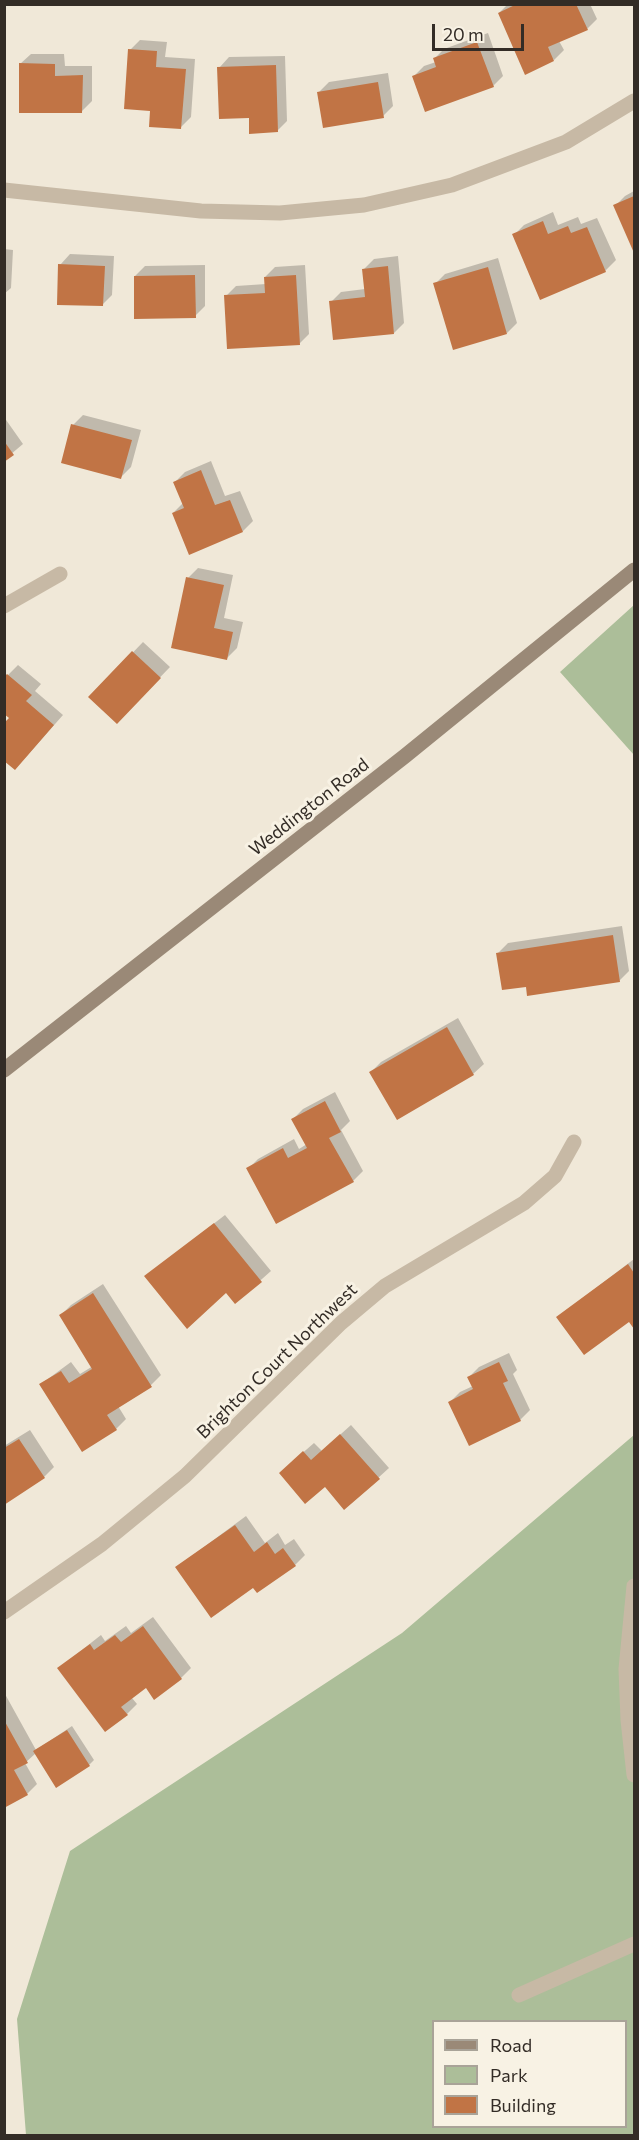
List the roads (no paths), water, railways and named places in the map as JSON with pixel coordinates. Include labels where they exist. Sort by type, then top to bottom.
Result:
[{"type":"main road","name":"Weddington Road","points":[[4,1070],[396,763],[634,570]]},
{"type":"street","points":[[4,190],[201,211],[280,213],[364,205],[452,185],[566,142],[634,101]]},
{"type":"street","points":[[4,606],[60,574]]},
{"type":"street","name":"Brighton Court Northwest","points":[[4,1612],[102,1544],[185,1476],[340,1323],[385,1286],[524,1203],[555,1176],[574,1142]]},
{"type":"street","points":[[634,1586],[626,1669],[628,1720],[634,1775]]},
{"type":"street","points":[[519,1995],[634,1944]]}]
